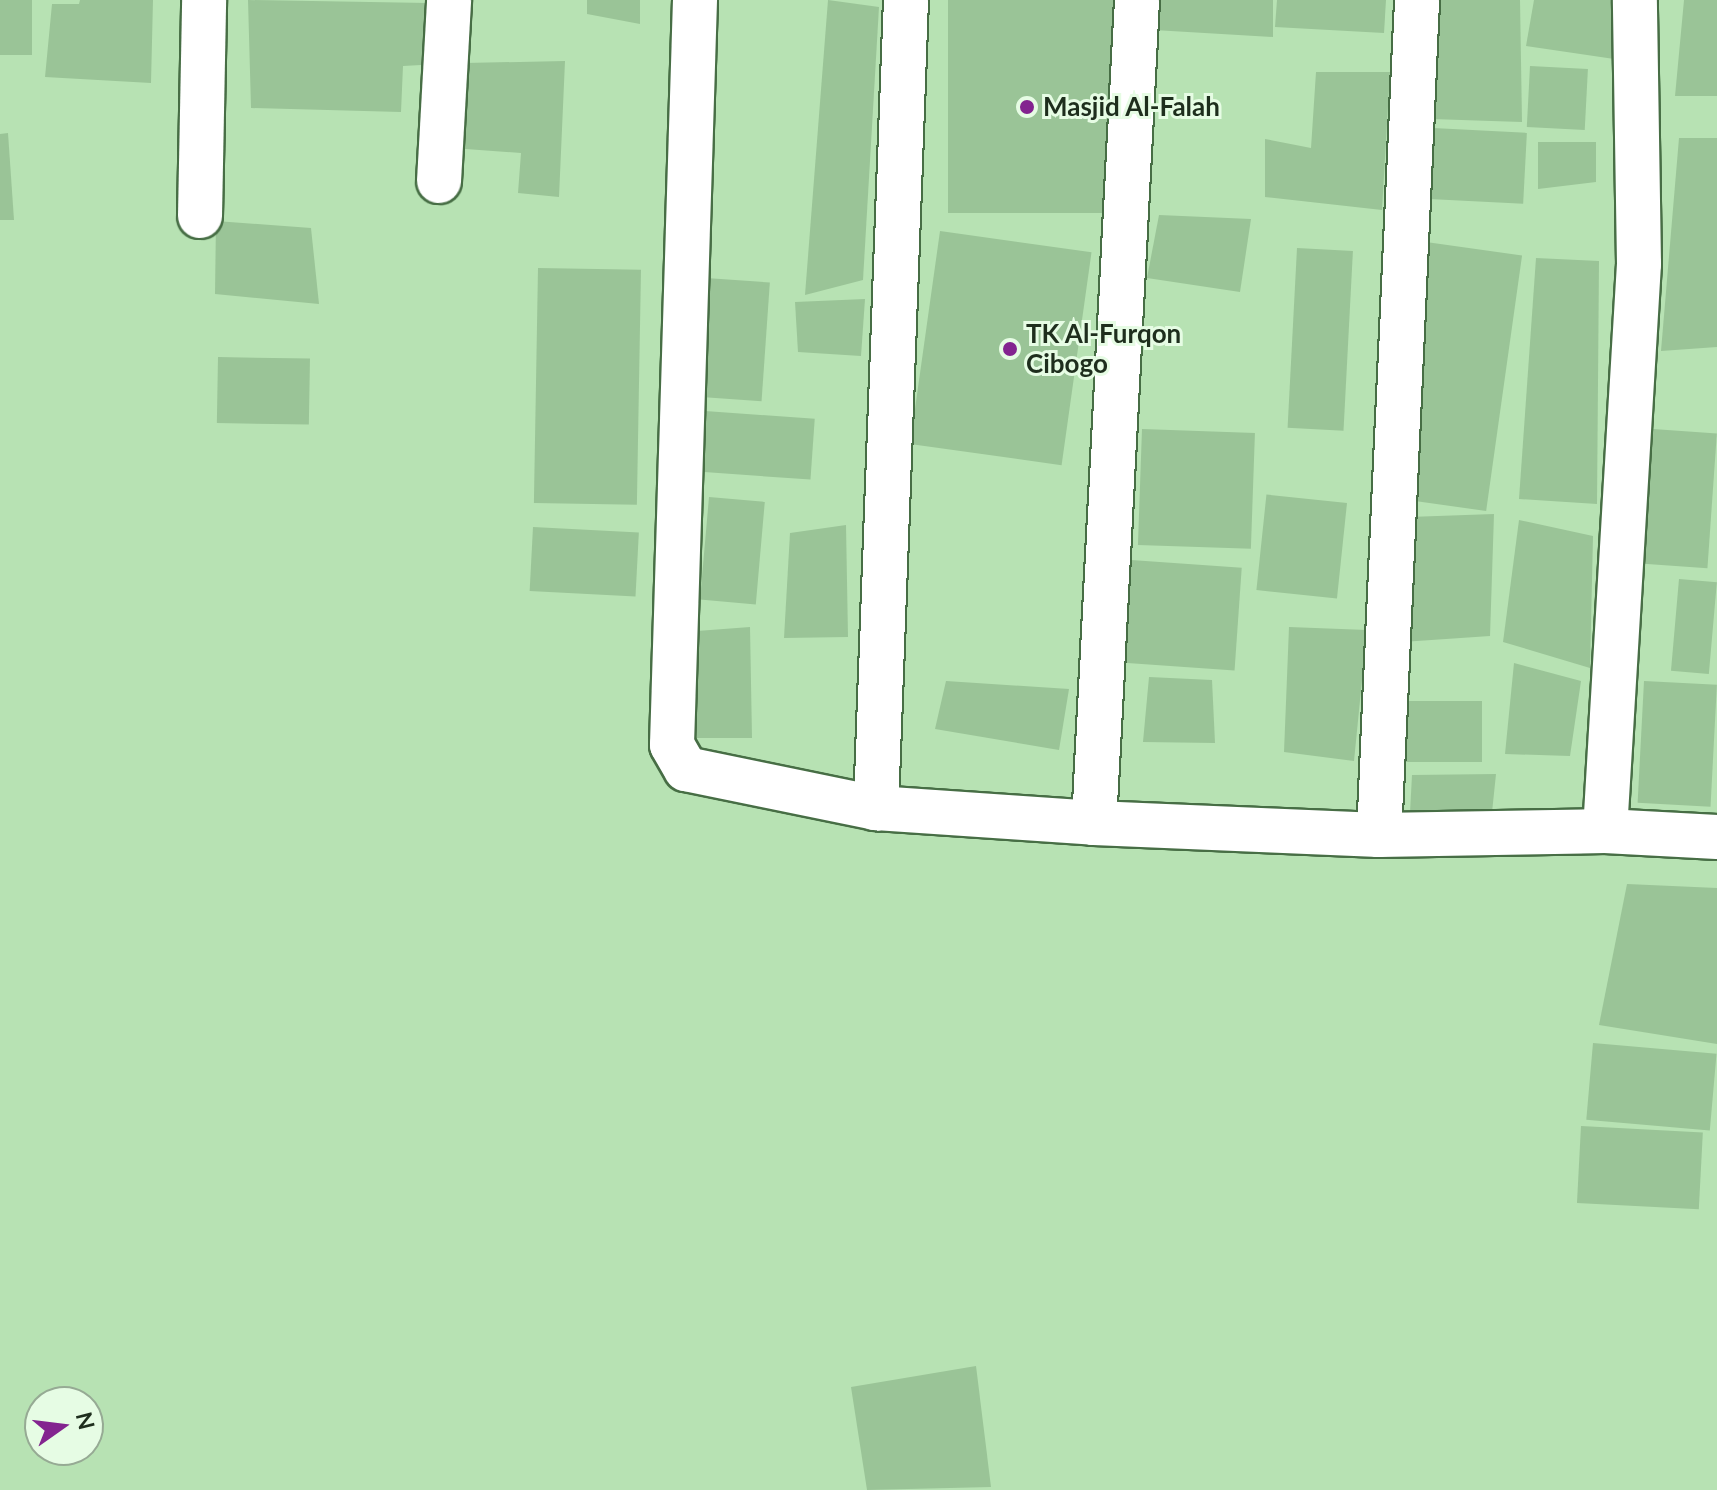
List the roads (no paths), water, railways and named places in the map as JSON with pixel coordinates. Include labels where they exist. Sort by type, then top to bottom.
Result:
[{"type":"street","points":[[200,216],[204,0]]},
{"type":"street","points":[[439,181],[449,0]]},
{"type":"street","points":[[695,0],[672,745],[686,769],[876,808],[1094,823],[1379,835],[1605,831],[1717,837]]},
{"type":"street","points":[[876,808],[906,0]]},
{"type":"street","points":[[1094,823],[1137,0]]},
{"type":"street","points":[[1379,835],[1417,0]]},
{"type":"street","points":[[1605,831],[1639,264],[1635,0]]},
{"type":"place","name":"Masjid Al-Falah","points":[[1027,107]]},
{"type":"place","name":"TK Al-Furqon Cibogo","points":[[1010,349]]}]
